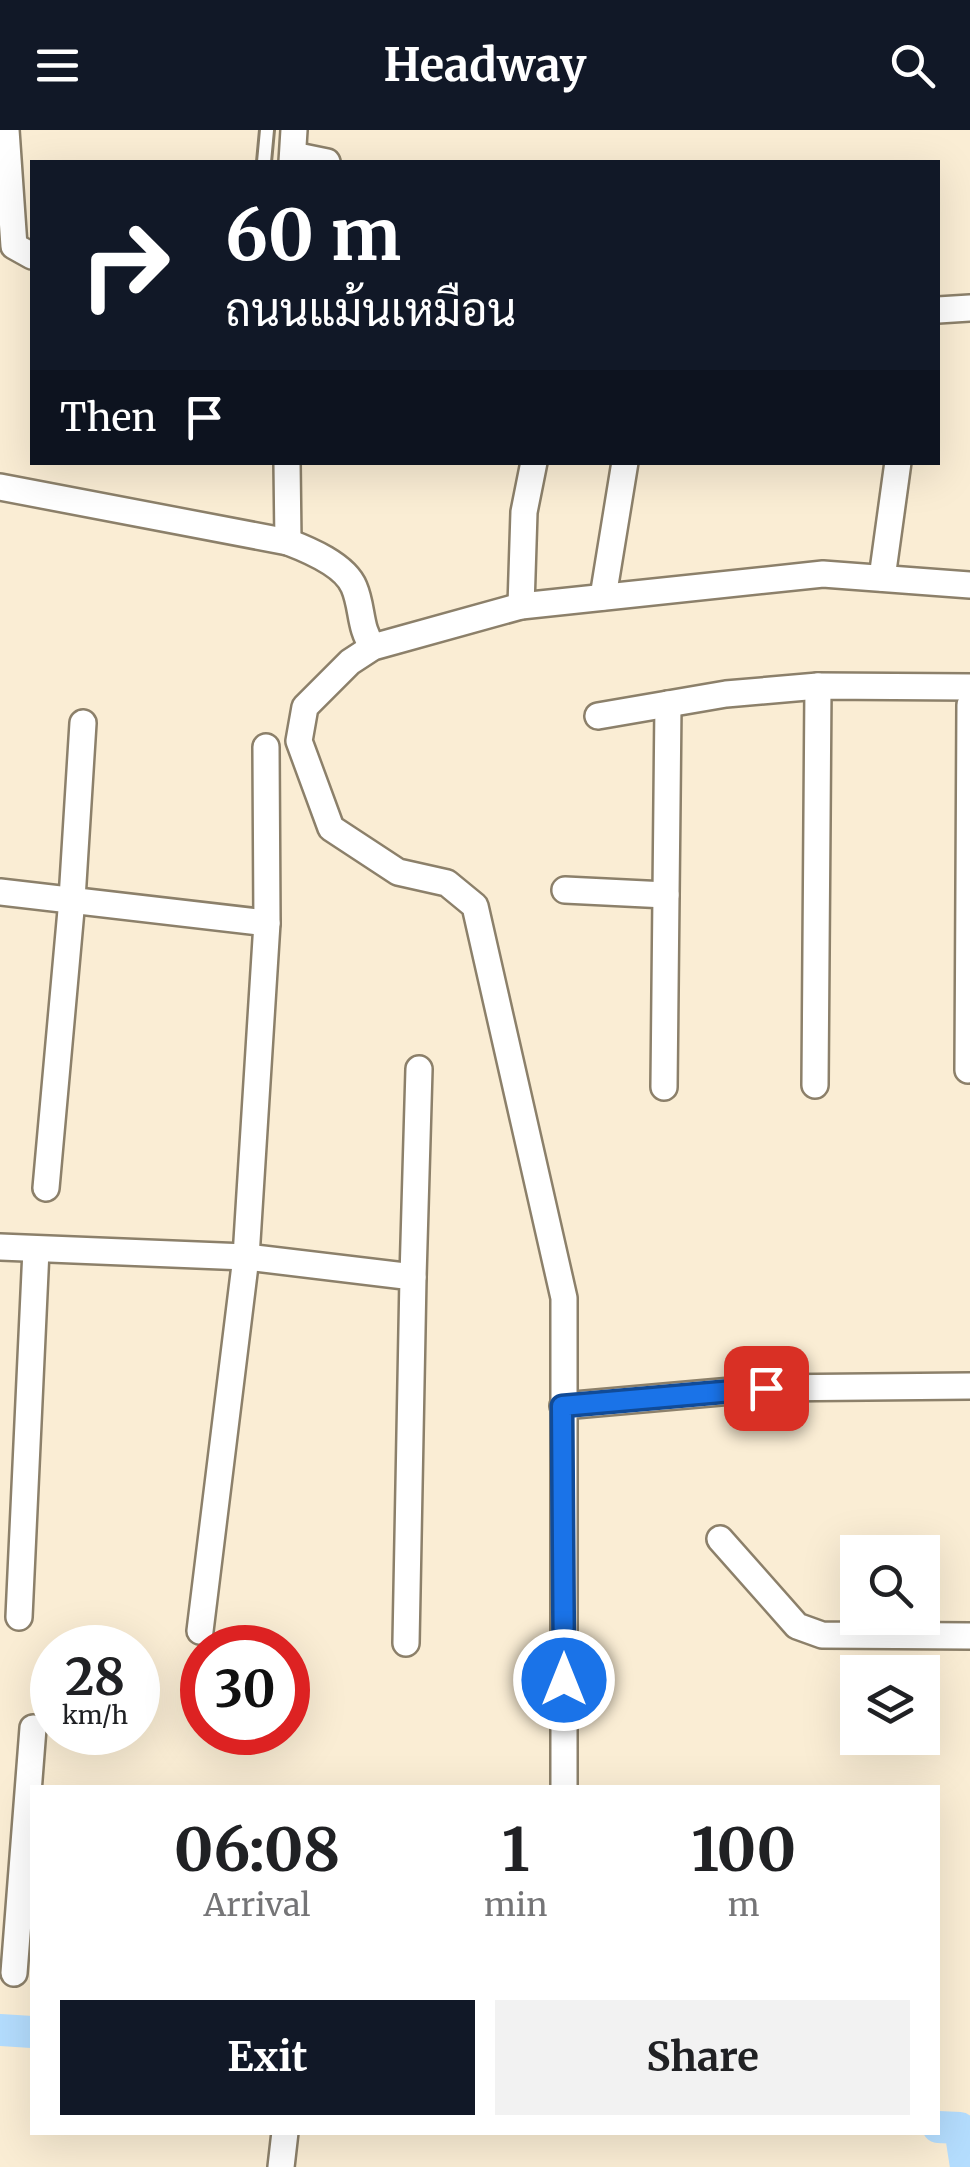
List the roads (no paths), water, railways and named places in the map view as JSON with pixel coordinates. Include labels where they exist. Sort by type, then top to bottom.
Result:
[{"type":"street","points":[[6,130],[14,246],[30,255]]},
{"type":"street","points":[[293,149],[322,160]]},
{"type":"street","points":[[940,310],[970,308]]},
{"type":"street","points":[[287,465],[288,542]]},
{"type":"street","points":[[522,606],[524,512],[533,465]]},
{"type":"street","points":[[603,597],[624,465]]},
{"type":"street","points":[[882,578],[898,465]]},
{"type":"street","points":[[0,487],[288,542],[320,554],[353,584],[362,633],[373,648]]},
{"type":"street","points":[[564,1785],[564,1298],[475,906],[447,884],[398,872],[331,828],[299,740],[305,707],[350,662],[373,648],[522,606],[822,574],[970,585]]},
{"type":"street","points":[[598,716],[726,694],[818,686],[970,686]]},
{"type":"street","points":[[815,1085],[818,686]]},
{"type":"street","points":[[664,1087],[668,704]]},
{"type":"street","points":[[968,1070],[970,706]]},
{"type":"street","points":[[46,1188],[83,723]]},
{"type":"street","points":[[201,1625],[246,1257],[267,923],[266,747]]},
{"type":"street","points":[[566,890],[666,895]]},
{"type":"street","points":[[0,892],[267,923]]},
{"type":"street","points":[[406,1643],[418,1069]]},
{"type":"street","points":[[0,1248],[246,1257],[412,1276]]},
{"type":"street","points":[[18,1617],[36,1250]]},
{"type":"street","points":[[562,1406],[766,1388],[970,1386]]},
{"type":"street","points":[[720,1539],[796,1626],[822,1634],[970,1636]]},
{"type":"street","points":[[16,1973],[31,1755]]},
{"type":"street","points":[[282,2167],[285,2135]]},
{"type":"lane","points":[[264,160],[267,130]]},
{"type":"waterway","points":[[0,2030],[30,2032]]},
{"type":"waterway","points":[[940,2127],[960,2128],[966,2167]]}]
